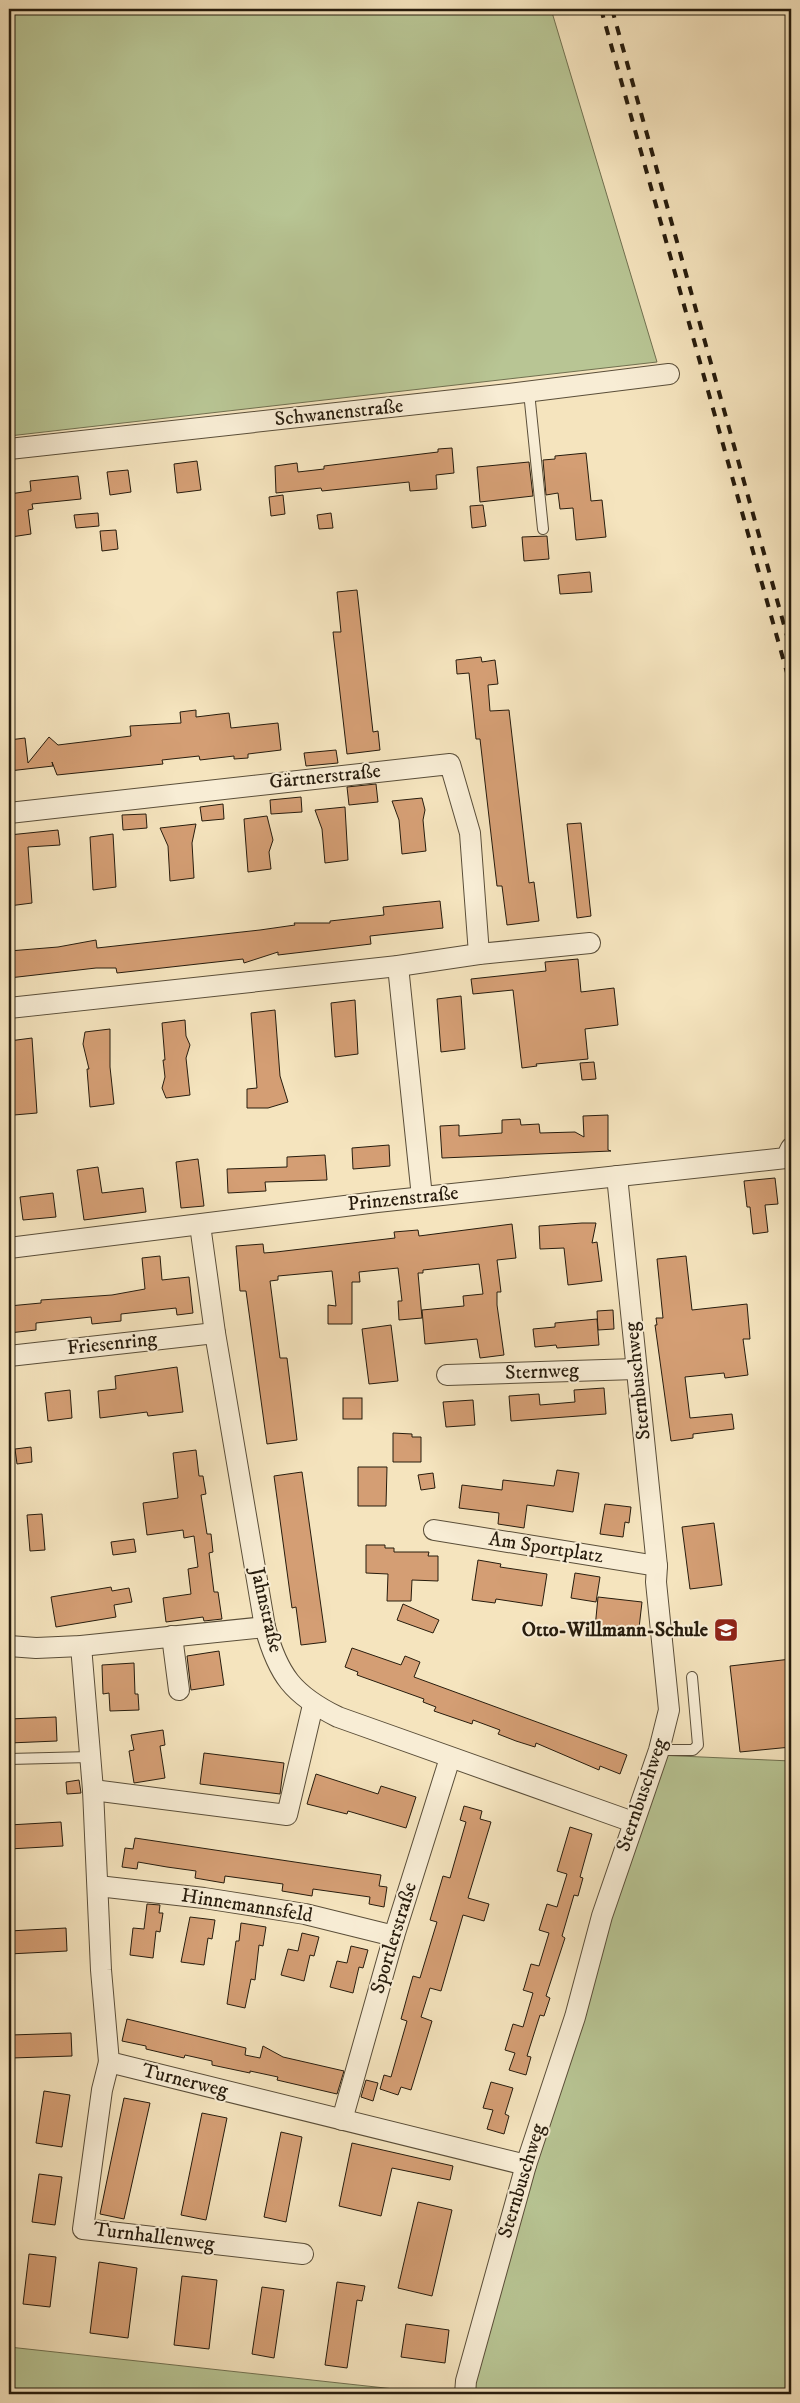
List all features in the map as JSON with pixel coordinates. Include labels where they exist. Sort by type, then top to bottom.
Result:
[{"type":"street","name":"Schwanenstraße","points":[[9,449],[529,392],[669,374]]},
{"type":"street","name":"Gärtnerstraße","points":[[9,814],[450,764],[470,833],[479,954]]},
{"type":"street","points":[[9,1008],[398,966],[479,954],[590,943]]},
{"type":"street","points":[[398,966],[422,1197]]},
{"type":"street","name":"Prinzenstraße","points":[[9,1248],[422,1197],[786,1158],[791,1148]]},
{"type":"street","name":"Sternbuschweg","points":[[465,2394],[466,2381],[526,2165],[575,2017],[602,1916],[659,1750],[669,1710],[656,1582],[657,1566],[617,1176]]},
{"type":"street","name":"Jahnstraße","points":[[200,1225],[265,1627],[271,1649],[288,1682],[313,1705],[338,1717],[633,1822]]},
{"type":"street","name":"Friesenring","points":[[9,1356],[216,1333]]},
{"type":"street","name":"Sternweg","points":[[447,1375],[636,1369]]},
{"type":"street","name":"Am Sportplatz","points":[[434,1530],[657,1566]]},
{"type":"street","points":[[9,1646],[36,1648],[81,1646],[265,1627]]},
{"type":"street","points":[[172,1636],[179,1690]]},
{"type":"street","points":[[81,1646],[93,1790],[101,1970],[109,2062]]},
{"type":"street","points":[[93,1790],[287,1815],[313,1705]]},
{"type":"street","name":"Sportlerstraße","points":[[342,2120],[394,1936],[450,1758]]},
{"type":"street","name":"Hinnemannsfeld","points":[[98,1886],[204,1898],[305,1914],[394,1936]]},
{"type":"street","name":"Turnerweg","points":[[109,2062],[526,2165]]},
{"type":"street","name":"Turnhallenweg","points":[[109,2062],[102,2090],[84,2229],[303,2254]]},
{"type":"lane","points":[[529,392],[543,529]]},
{"type":"lane","points":[[659,1750],[693,1750],[698,1745],[692,1677]]},
{"type":"lane","points":[[9,1759],[90,1758]]},
{"type":"green space","points":[[9,9],[551,9],[657,362],[9,436]]},
{"type":"green space","points":[[657,1755],[791,1761],[791,2394],[465,2394]]},
{"type":"green space","points":[[9,2347],[440,2394],[9,2394]]},
{"type":"building","points":[[452,448],[454,473],[436,475],[437,489],[410,491],[409,482],[322,491],[321,488],[276,493],[275,466],[297,463],[298,472],[324,469],[324,466],[438,452],[438,449]]},
{"type":"building","points":[[586,453],[591,501],[602,500],[606,537],[576,540],[573,508],[560,509],[558,493],[546,495],[543,460],[555,459],[555,456]]},
{"type":"building","points":[[197,461],[201,490],[177,493],[174,464]]},
{"type":"building","points":[[529,462],[533,496],[480,502],[477,467]]},
{"type":"building","points":[[128,470],[131,492],[110,495],[107,472]]},
{"type":"building","points":[[78,476],[81,499],[32,504],[33,509],[28,510],[31,534],[11,537],[9,494],[31,491],[30,481]]},
{"type":"building","points":[[283,495],[285,514],[271,516],[269,497]]},
{"type":"building","points":[[483,505],[486,526],[472,528],[470,506]]},
{"type":"building","points":[[98,513],[99,526],[76,528],[74,515]]},
{"type":"building","points":[[331,513],[333,528],[319,529],[317,515]]},
{"type":"building","points":[[116,530],[118,549],[102,551],[100,531]]},
{"type":"building","points":[[547,536],[549,559],[524,561],[522,537]]},
{"type":"building","points":[[590,572],[592,592],[560,594],[558,575]]},
{"type":"building","points":[[357,590],[373,732],[378,731],[380,750],[347,754],[333,632],[341,632],[337,592]]},
{"type":"building","points":[[481,657],[482,662],[495,660],[498,684],[488,685],[490,711],[509,710],[529,883],[534,882],[539,921],[507,925],[502,886],[497,886],[480,739],[476,739],[469,673],[457,674],[456,660]]},
{"type":"building","points":[[196,710],[196,717],[229,713],[231,728],[278,723],[281,750],[248,754],[248,758],[234,759],[234,756],[200,760],[199,756],[162,760],[163,764],[57,775],[52,762],[53,766],[9,771],[9,740],[25,738],[28,763],[49,737],[58,745],[131,736],[130,726],[181,723],[180,712]]},
{"type":"building","points":[[336,750],[338,763],[306,766],[304,753]]},
{"type":"building","points":[[376,784],[378,802],[349,805],[347,787]]},
{"type":"building","points":[[301,797],[302,812],[271,814],[270,800]]},
{"type":"building","points":[[422,798],[425,810],[423,820],[426,851],[402,854],[399,820],[392,801]]},
{"type":"building","points":[[223,804],[224,819],[202,821],[200,807]]},
{"type":"building","points":[[345,807],[348,860],[325,863],[322,829],[315,810]]},
{"type":"building","points":[[146,814],[147,828],[123,830],[122,815]]},
{"type":"building","points":[[267,816],[273,840],[269,852],[271,869],[248,872],[244,819]]},
{"type":"building","points":[[581,823],[591,916],[577,918],[567,824]]},
{"type":"building","points":[[196,824],[192,843],[194,878],[170,881],[168,846],[160,828]]},
{"type":"building","points":[[58,830],[60,845],[28,847],[32,903],[9,906],[9,835]]},
{"type":"building","points":[[113,834],[116,887],[93,890],[90,837]]},
{"type":"building","points":[[440,901],[443,928],[370,936],[371,944],[278,955],[278,952],[244,963],[243,959],[117,973],[116,968],[96,968],[9,978],[9,951],[58,947],[96,940],[97,948],[260,930],[295,925],[294,923],[330,923],[330,921],[384,915],[383,907]]},
{"type":"building","points":[[578,959],[581,992],[614,988],[618,1025],[585,1029],[588,1059],[536,1064],[537,1066],[522,1068],[513,990],[473,994],[471,979],[546,971],[545,962]]},
{"type":"building","points":[[461,996],[465,1049],[441,1052],[437,999]]},
{"type":"building","points":[[355,1000],[358,1054],[335,1057],[331,1003]]},
{"type":"building","points":[[275,1010],[280,1076],[288,1102],[268,1108],[247,1108],[247,1089],[257,1088],[251,1013]]},
{"type":"building","points":[[185,1020],[186,1036],[190,1045],[186,1058],[190,1095],[166,1098],[162,1088],[165,1077],[163,1060],[165,1060],[162,1023]]},
{"type":"building","points":[[110,1029],[110,1067],[114,1104],[90,1107],[87,1069],[89,1069],[83,1044],[85,1032]]},
{"type":"building","points":[[32,1038],[37,1113],[14,1115],[9,1041]]},
{"type":"building","points":[[594,1062],[596,1079],[582,1080],[580,1063]]},
{"type":"building","points":[[608,1115],[608,1150],[611,1151],[442,1158],[440,1126],[459,1125],[459,1136],[502,1133],[502,1120],[520,1119],[521,1125],[539,1124],[540,1133],[575,1132],[584,1137],[583,1116]]},
{"type":"building","points":[[389,1145],[390,1166],[353,1169],[352,1148]]},
{"type":"building","points":[[325,1155],[327,1180],[265,1182],[266,1191],[228,1193],[227,1169],[287,1167],[287,1157]]},
{"type":"building","points":[[198,1159],[204,1206],[181,1208],[176,1162]]},
{"type":"building","points":[[98,1167],[102,1193],[143,1188],[146,1212],[84,1220],[77,1170]]},
{"type":"building","points":[[775,1178],[778,1204],[765,1205],[768,1232],[753,1234],[750,1207],[747,1207],[744,1181]]},
{"type":"building","points":[[53,1193],[56,1217],[23,1220],[20,1197]]},
{"type":"building","points":[[596,1223],[592,1243],[597,1242],[602,1281],[568,1285],[564,1248],[540,1249],[539,1226]]},
{"type":"building","points":[[512,1224],[516,1258],[497,1260],[501,1292],[497,1292],[497,1305],[504,1355],[480,1358],[477,1339],[425,1344],[422,1310],[464,1306],[463,1296],[483,1294],[479,1264],[423,1270],[423,1273],[418,1273],[422,1318],[399,1320],[398,1301],[402,1301],[398,1268],[359,1272],[360,1282],[352,1282],[352,1324],[328,1324],[328,1305],[336,1306],[332,1271],[278,1276],[278,1280],[270,1281],[280,1358],[287,1358],[297,1440],[267,1444],[246,1291],[240,1291],[236,1246],[263,1244],[264,1253],[395,1238],[394,1232],[418,1230],[419,1236]]},
{"type":"building","points":[[160,1256],[162,1280],[189,1277],[193,1313],[177,1315],[176,1308],[121,1314],[121,1321],[92,1324],[91,1317],[36,1323],[36,1330],[9,1333],[9,1306],[41,1303],[41,1300],[112,1295],[145,1289],[142,1258]]},
{"type":"building","points":[[686,1256],[692,1310],[747,1304],[750,1339],[743,1339],[748,1375],[725,1378],[724,1373],[685,1377],[690,1418],[732,1414],[734,1429],[693,1434],[693,1438],[671,1441],[655,1325],[657,1325],[656,1318],[663,1318],[657,1259]]},
{"type":"building","points":[[613,1310],[614,1329],[598,1330],[597,1311]]},
{"type":"building","points":[[597,1319],[599,1345],[557,1348],[556,1345],[535,1347],[533,1329],[555,1327],[555,1323]]},
{"type":"building","points":[[391,1325],[398,1381],[369,1384],[362,1329]]},
{"type":"building","points":[[177,1367],[183,1412],[148,1416],[147,1412],[100,1418],[98,1391],[116,1389],[115,1376]]},
{"type":"building","points":[[604,1388],[606,1414],[511,1421],[509,1396],[539,1394],[540,1405],[575,1402],[574,1390]]},
{"type":"building","points":[[70,1390],[72,1418],[48,1421],[45,1393]]},
{"type":"building","points":[[343,1398],[362,1398],[362,1419],[343,1419]]},
{"type":"building","points":[[473,1400],[475,1425],[446,1427],[443,1402]]},
{"type":"building","points":[[393,1433],[412,1434],[412,1437],[421,1437],[421,1462],[393,1462]]},
{"type":"building","points":[[31,1447],[32,1462],[17,1464],[15,1449]]},
{"type":"building","points":[[196,1450],[199,1476],[203,1476],[206,1494],[201,1495],[207,1534],[211,1534],[213,1552],[209,1553],[214,1592],[218,1592],[222,1619],[204,1621],[203,1617],[166,1622],[163,1598],[191,1594],[188,1569],[198,1567],[194,1536],[184,1538],[183,1530],[147,1535],[143,1503],[178,1498],[173,1453]]},
{"type":"building","points":[[358,1467],[387,1467],[386,1506],[358,1506]]},
{"type":"building","points":[[557,1470],[579,1473],[573,1512],[527,1505],[524,1528],[498,1524],[499,1513],[459,1508],[462,1485],[502,1490],[503,1480],[554,1486]]},
{"type":"building","points":[[302,1472],[326,1642],[301,1645],[296,1607],[292,1608],[274,1476]]},
{"type":"building","points":[[433,1473],[435,1488],[421,1490],[418,1475]]},
{"type":"building","points":[[605,1504],[631,1507],[629,1523],[625,1522],[623,1537],[600,1534]]},
{"type":"building","points":[[42,1514],[45,1550],[30,1551],[27,1515]]},
{"type":"building","points":[[714,1523],[722,1585],[690,1589],[682,1527]]},
{"type":"building","points":[[134,1539],[136,1552],[113,1555],[111,1542]]},
{"type":"building","points":[[366,1545],[385,1545],[385,1548],[394,1548],[394,1552],[429,1552],[428,1556],[438,1556],[438,1581],[412,1580],[411,1601],[387,1601],[388,1574],[366,1573]]},
{"type":"building","points":[[478,1560],[501,1564],[500,1567],[547,1574],[542,1606],[496,1599],[495,1603],[472,1600]]},
{"type":"building","points":[[575,1573],[600,1577],[596,1602],[571,1598]]},
{"type":"building","points":[[111,1587],[112,1591],[129,1588],[132,1602],[114,1605],[116,1617],[56,1627],[51,1597]]},
{"type":"building","points":[[598,1597],[642,1602],[639,1628],[613,1626],[613,1630],[595,1628]]},
{"type":"building","points":[[403,1604],[439,1620],[433,1633],[397,1620]]},
{"type":"building","points":[[352,1648],[401,1665],[405,1656],[420,1662],[414,1677],[627,1755],[620,1774],[600,1766],[599,1770],[536,1743],[535,1747],[516,1741],[498,1734],[500,1730],[473,1720],[472,1724],[434,1711],[436,1707],[423,1702],[424,1699],[357,1675],[358,1672],[345,1667]]},
{"type":"building","points":[[219,1651],[224,1685],[191,1690],[187,1656]]},
{"type":"building","points":[[791,1659],[791,1747],[740,1752],[730,1666]]},
{"type":"building","points":[[134,1663],[135,1694],[138,1694],[139,1710],[110,1711],[109,1693],[103,1694],[102,1665]]},
{"type":"building","points":[[56,1717],[57,1741],[9,1743],[9,1719]]},
{"type":"building","points":[[163,1730],[165,1745],[160,1746],[165,1778],[134,1783],[129,1751],[134,1750],[131,1735]]},
{"type":"building","points":[[204,1753],[284,1763],[280,1794],[200,1784]]},
{"type":"building","points":[[316,1774],[378,1794],[381,1786],[416,1797],[406,1828],[348,1811],[347,1814],[307,1804]]},
{"type":"building","points":[[79,1780],[81,1793],[67,1794],[66,1782]]},
{"type":"building","points":[[464,1806],[482,1811],[480,1819],[491,1822],[468,1898],[489,1904],[484,1921],[463,1915],[441,1991],[430,1988],[421,2017],[432,2021],[411,2090],[401,2087],[398,2095],[380,2089],[384,2075],[391,2077],[407,2021],[401,2019],[413,1976],[420,1978],[437,1922],[430,1920],[443,1876],[450,1878],[466,1822],[460,1820]]},
{"type":"building","points":[[61,1822],[63,1846],[9,1849],[9,1825]]},
{"type":"building","points":[[570,1827],[592,1834],[580,1877],[583,1878],[578,1896],[574,1895],[562,1936],[565,1938],[546,1996],[550,1998],[544,2016],[540,2015],[527,2056],[531,2057],[526,2075],[509,2070],[515,2053],[505,2050],[513,2024],[523,2027],[533,1993],[523,1990],[531,1964],[539,1966],[549,1933],[539,1930],[547,1904],[557,1907],[567,1874],[557,1871]]},
{"type":"building","points":[[135,1838],[381,1875],[379,1886],[387,1887],[384,1907],[369,1904],[370,1897],[313,1889],[312,1896],[282,1891],[283,1884],[225,1876],[224,1883],[195,1878],[196,1871],[138,1862],[137,1869],[122,1867],[125,1848],[133,1849]]},
{"type":"building","points":[[147,1904],[160,1905],[159,1913],[163,1913],[160,1932],[156,1931],[153,1958],[130,1955],[133,1928],[144,1929]]},
{"type":"building","points":[[190,1917],[215,1920],[212,1939],[208,1938],[204,1965],[181,1962]]},
{"type":"building","points":[[241,1923],[266,1927],[263,1946],[259,1945],[255,1980],[251,1979],[245,2008],[227,2004],[236,1941],[239,1941]]},
{"type":"building","points":[[66,1928],[67,1951],[9,1954],[9,1931]]},
{"type":"building","points":[[302,1933],[319,1937],[314,1956],[310,1955],[304,1981],[281,1975],[288,1949],[298,1951]]},
{"type":"building","points":[[351,1946],[368,1950],[363,1968],[359,1967],[353,1993],[330,1987],[337,1961],[347,1963]]},
{"type":"building","points":[[127,2019],[246,2048],[245,2055],[260,2058],[263,2046],[283,2057],[344,2071],[337,2094],[277,2080],[278,2077],[212,2065],[212,2061],[185,2055],[184,2058],[146,2049],[146,2046],[122,2041]]},
{"type":"building","points":[[71,2033],[72,2056],[12,2058],[11,2035]]},
{"type":"building","points":[[366,2080],[378,2083],[373,2101],[361,2097]]},
{"type":"building","points":[[491,2082],[513,2088],[505,2114],[509,2116],[504,2134],[487,2129],[493,2110],[483,2108]]},
{"type":"building","points":[[44,2091],[70,2095],[62,2147],[36,2143]]},
{"type":"building","points":[[124,2098],[150,2103],[124,2219],[100,2214]]},
{"type":"building","points":[[202,2113],[227,2118],[206,2220],[181,2215]]},
{"type":"building","points":[[281,2132],[302,2137],[286,2222],[264,2217]]},
{"type":"building","points":[[352,2143],[453,2166],[450,2180],[392,2168],[381,2216],[339,2206]]},
{"type":"building","points":[[39,2174],[62,2177],[55,2225],[32,2222]]},
{"type":"building","points":[[418,2202],[452,2210],[432,2296],[398,2288]]},
{"type":"building","points":[[29,2254],[56,2257],[50,2307],[23,2304]]},
{"type":"building","points":[[99,2262],[137,2268],[128,2338],[90,2333]]},
{"type":"building","points":[[182,2276],[217,2280],[209,2349],[174,2345]]},
{"type":"building","points":[[337,2282],[365,2286],[362,2301],[357,2300],[347,2368],[325,2365]]},
{"type":"building","points":[[262,2287],[284,2290],[274,2358],[252,2354]]},
{"type":"building","points":[[406,2324],[449,2330],[445,2363],[401,2357]]},
{"type":"railway","points":[[601,9],[791,687]]},
{"type":"railway","points":[[612,9],[791,650]]},
{"type":"place","name":"Otto-Willmann-Schule","points":[[726,1630]]}]
